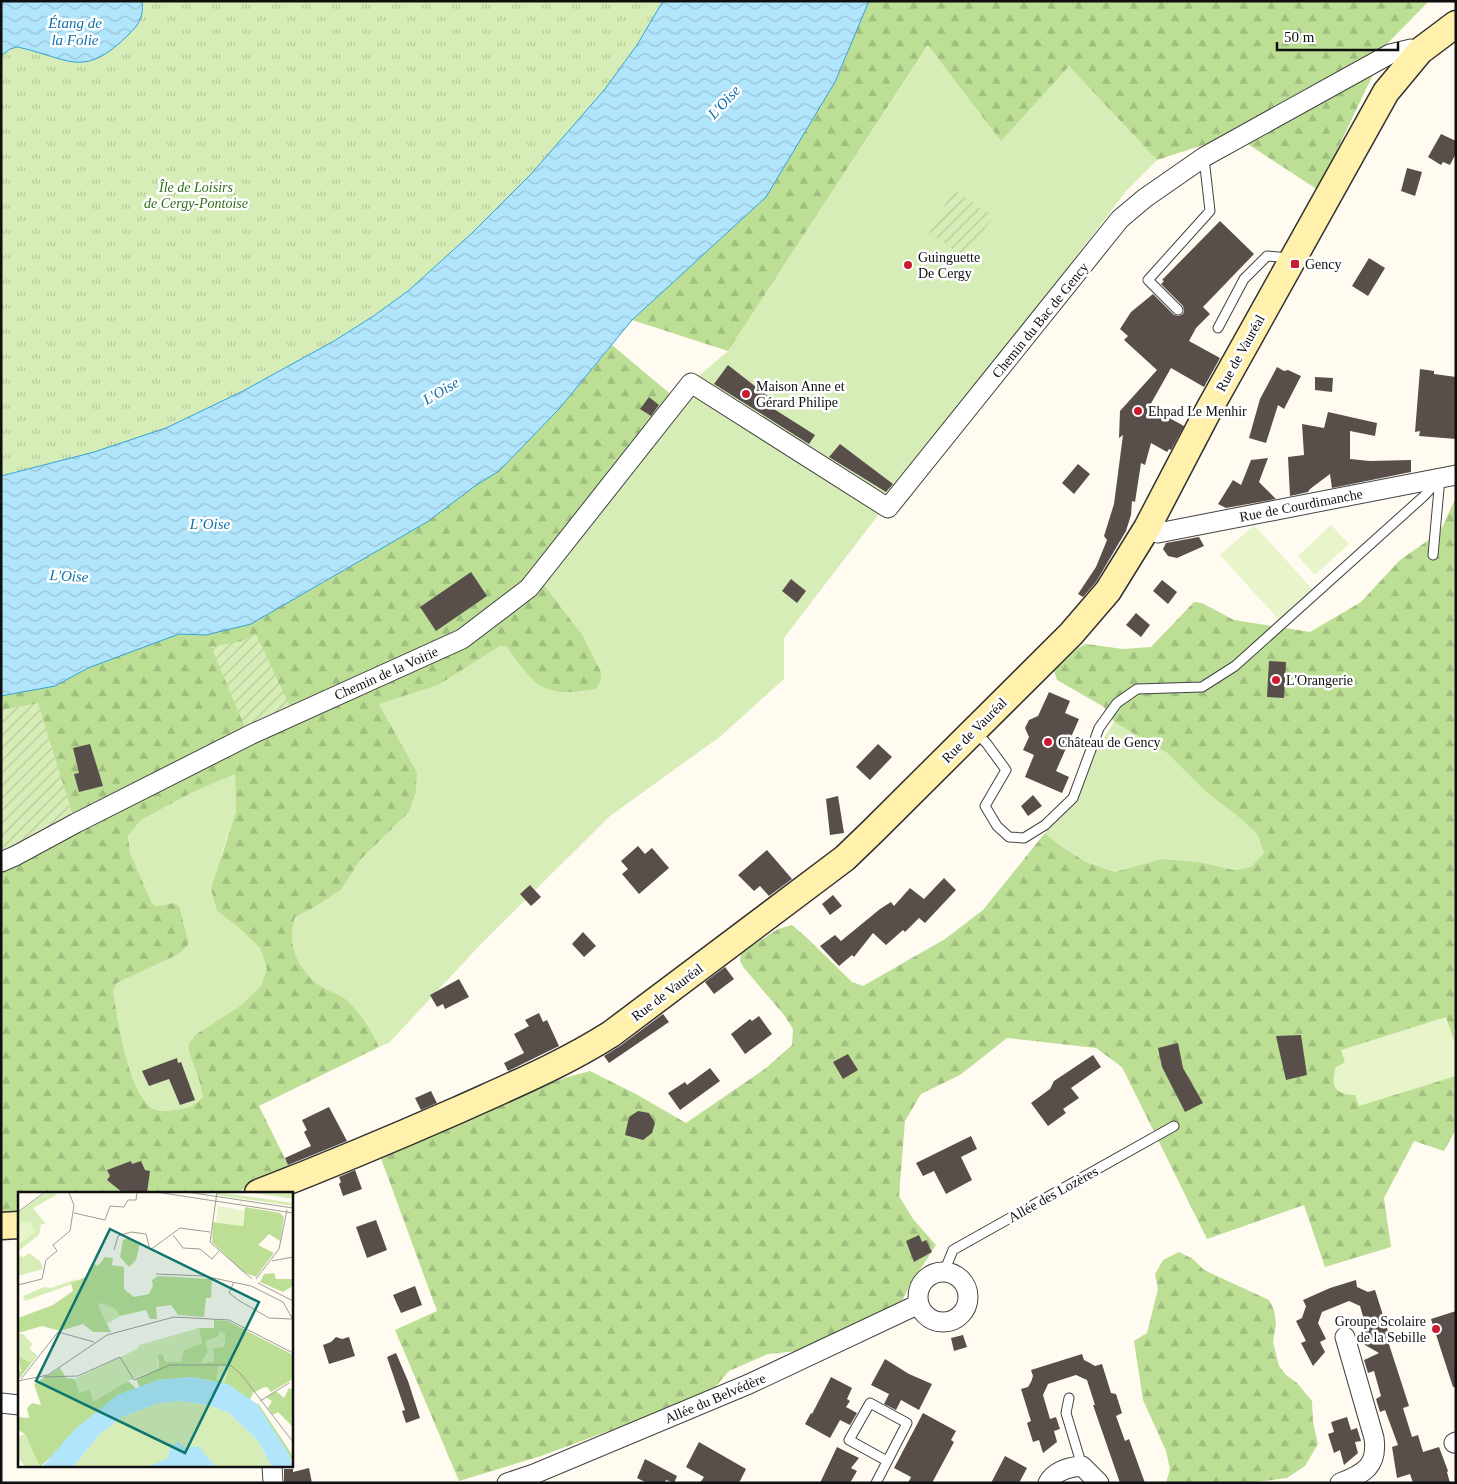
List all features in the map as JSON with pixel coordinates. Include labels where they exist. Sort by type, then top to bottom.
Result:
[{"type":"street","name":"Rue de Vauréal","points":[[260,1192],[404,1134],[554,1068],[611,1034],[845,858],[1071,634],[1108,591],[1147,528],[1211,405],[1386,92],[1420,51],[1456,24]]},
{"type":"street","name":"Chemin du Bac de Gency","points":[[691,383],[888,508],[1120,219],[1145,198],[1204,158],[1390,54],[1410,49],[1420,51]]},
{"type":"street","name":"Chemin de la Voirie","points":[[1,862],[250,735],[462,639],[529,588],[691,383]]},
{"type":"street","name":"Rue de Courdimanche","points":[[1147,528],[1158,533],[1448,477]]},
{"type":"street","points":[[1,1226],[18,1225]]},
{"type":"street","points":[[944,1272],[957,1276],[967,1288],[968,1304],[959,1317],[952,1321],[935,1321],[928,1317],[919,1304],[919,1292],[926,1280],[931,1276],[944,1272]]},
{"type":"street","name":"Allée du Belvédère","points":[[506,1483],[534,1474],[749,1384],[919,1304]]},
{"type":"street","points":[[1340,1483],[1358,1476],[1367,1468],[1376,1450],[1345,1337]]},
{"type":"street","points":[[1,1403],[18,1405]]},
{"type":"street","points":[[272,1466],[273,1483]]},
{"type":"street","points":[[1048,1483],[1057,1472],[1082,1466],[1099,1483]]},
{"type":"lane","points":[[1178,310],[1148,280],[1210,211],[1204,158]]},
{"type":"lane","points":[[1218,328],[1244,279],[1267,256],[1292,259]]},
{"type":"lane","points":[[1433,555],[1448,477]]},
{"type":"lane","points":[[974,729],[1006,770],[985,806],[997,826],[1009,837],[1024,838],[1044,825],[1073,798],[1099,728],[1117,703],[1136,689],[1202,687],[1235,666],[1424,496],[1448,477]]},
{"type":"lane","name":"Allée des Lozères","points":[[944,1272],[954,1250],[1174,1126]]},
{"type":"lane","points":[[1069,1398],[1066,1413],[1082,1466]]},
{"type":"lane","points":[[876,1483],[907,1423],[870,1403],[849,1440],[887,1461]]},
{"type":"green space","name":"Île de Loisirs de Cergy-Pontoise","points":[[1,1],[663,1],[637,45],[605,89],[532,173],[472,233],[408,291],[375,315],[334,341],[243,391],[166,428],[94,452],[1,476]]},
{"type":"green space","points":[[869,1],[1429,1],[1388,43],[1318,190],[1234,135],[1157,160],[1069,66],[1001,141],[928,45],[728,351],[632,320],[766,197],[835,82]]},
{"type":"green space","points":[[929,44],[1069,65],[1157,160],[1127,190],[784,638],[784,679],[721,736],[610,816],[481,944],[389,1043],[379,1047],[364,1020],[349,1002],[319,985],[307,974],[295,952],[292,929],[295,917],[341,890],[361,859],[409,812],[416,792],[417,772],[379,704],[500,646],[507,647],[533,680],[580,692],[596,689],[601,681],[534,573],[674,397],[728,351]]},
{"type":"green space","points":[[955,190],[994,217],[963,256],[927,231]]},
{"type":"green space","points":[[612,345],[674,397],[535,573],[582,635],[601,672],[601,681],[596,689],[562,692],[546,688],[538,684],[529,675],[507,647],[500,646],[438,685],[379,704],[417,772],[416,792],[409,812],[361,859],[341,890],[295,917],[292,931],[295,952],[307,974],[319,985],[343,997],[354,1008],[368,1027],[379,1047],[259,1106],[290,1169],[236,1192],[18,1192],[18,1217],[1,1217],[1,696],[55,686],[88,668],[179,634],[206,635],[251,624],[427,522],[475,486],[499,471],[559,409]],"holes":[[[235,774],[236,811],[211,889],[217,911],[237,926],[260,948],[267,969],[261,986],[240,1006],[195,1035],[189,1044],[189,1052],[203,1096],[197,1103],[186,1108],[159,1111],[145,1101],[137,1089],[125,1054],[113,990],[117,983],[179,954],[188,945],[188,939],[179,906],[174,903],[156,906],[152,903],[130,853],[128,836],[141,820],[191,793]]]},
{"type":"green space","points":[[1456,497],[1456,1028],[1454,1030],[1456,1129],[1444,1151],[1414,1141],[1384,1198],[1391,1247],[1325,1267],[1304,1205],[1207,1239],[1122,1067],[1096,1048],[1007,1038],[960,1075],[921,1094],[905,1121],[899,1196],[913,1219],[936,1245],[902,1301],[799,1351],[768,1354],[729,1371],[709,1394],[541,1456],[459,1481],[395,1330],[437,1311],[379,1153],[564,1078],[590,1071],[636,1094],[686,1123],[766,1068],[792,1045],[793,1029],[784,1015],[744,968],[740,961],[741,953],[778,929],[792,925],[852,982],[863,986],[945,939],[983,910],[1045,833],[1062,847],[1086,862],[1115,872],[1161,859],[1199,862],[1234,870],[1251,867],[1264,853],[1257,834],[1240,818],[1206,792],[1167,753],[1114,722],[1104,707],[1057,680],[1054,671],[1078,648],[1086,644],[1123,649],[1151,647],[1194,602],[1202,603],[1234,620],[1310,632],[1361,602],[1400,560],[1440,532]]},
{"type":"green space","points":[[1254,525],[1314,591],[1280,621],[1220,555]]},
{"type":"green space","points":[[1331,525],[1349,544],[1315,575],[1298,556]]},
{"type":"green space","points":[[256,634],[292,711],[247,732],[211,647],[242,641]]},
{"type":"green space","points":[[38,703],[74,819],[1,857],[1,710]]},
{"type":"green space","points":[[1114,722],[1167,753],[1206,792],[1240,818],[1257,834],[1264,853],[1251,867],[1234,870],[1199,862],[1161,859],[1115,872],[1086,862],[1062,847],[1045,833]]},
{"type":"green space","points":[[235,774],[236,811],[221,855],[217,911],[237,926],[260,948],[267,969],[261,986],[240,1006],[195,1035],[189,1052],[203,1096],[197,1103],[186,1108],[159,1111],[145,1101],[137,1089],[125,1054],[113,990],[117,983],[179,954],[188,945],[188,939],[179,906],[174,903],[156,906],[152,903],[130,853],[128,836],[141,820],[191,793]]},
{"type":"green space","points":[[1446,1017],[1456,1046],[1456,1076],[1359,1106],[1355,1095],[1348,1095],[1336,1088],[1334,1074],[1336,1067],[1345,1062],[1341,1050]]},
{"type":"green space","points":[[1179,1252],[1193,1259],[1204,1270],[1269,1300],[1274,1310],[1276,1324],[1273,1342],[1279,1366],[1312,1401],[1313,1422],[1318,1444],[1305,1466],[1287,1478],[1247,1483],[1166,1483],[1170,1469],[1166,1451],[1143,1400],[1134,1341],[1147,1333],[1158,1289],[1155,1274],[1163,1260]]},
{"type":"water","name":"Étang de la Folie","points":[[1,1],[142,1],[142,11],[140,20],[135,28],[112,49],[99,57],[75,62],[17,47],[10,49],[1,56]]},
{"type":"water","name":"L’Oise","points":[[663,1],[869,1],[835,82],[766,197],[632,320],[559,409],[499,471],[475,486],[427,522],[251,624],[206,635],[179,634],[88,668],[55,686],[1,696],[1,476],[94,452],[166,428],[243,391],[334,341],[375,315],[408,291],[472,233],[532,173],[605,89],[637,45]]},
{"type":"building","points":[[1441,134],[1456,141],[1456,153],[1450,165],[1443,162],[1441,165],[1428,157]]},
{"type":"building","points":[[1407,168],[1422,172],[1415,196],[1401,191]]},
{"type":"building","name":"Ehpad Le Menhir","points":[[1220,221],[1254,254],[1203,307],[1210,314],[1196,328],[1189,341],[1220,358],[1204,387],[1171,368],[1149,407],[1184,426],[1171,450],[1169,449],[1167,452],[1151,443],[1145,465],[1141,463],[1135,502],[1132,501],[1131,515],[1126,531],[1096,582],[1083,597],[1078,594],[1096,567],[1107,540],[1104,536],[1114,504],[1123,435],[1119,438],[1120,411],[1157,370],[1124,340],[1128,336],[1120,329],[1131,312],[1153,294],[1174,315],[1179,316],[1183,314],[1183,306],[1161,284],[1164,281],[1162,280]]},
{"type":"building","points":[[1369,258],[1385,268],[1368,296],[1352,286]]},
{"type":"building","name":"Maison Anne et Gérard Philipe","points":[[728,365],[770,398],[766,404],[815,435],[809,444],[714,384]]},
{"type":"building","points":[[1277,367],[1301,376],[1284,409],[1278,405],[1266,443],[1249,438],[1260,399]]},
{"type":"building","points":[[1420,369],[1434,371],[1434,374],[1456,377],[1456,439],[1419,436],[1420,431],[1415,432]]},
{"type":"building","points":[[1315,377],[1333,378],[1332,392],[1315,390]]},
{"type":"building","points":[[649,397],[659,405],[651,416],[640,409]]},
{"type":"building","points":[[1328,412],[1377,423],[1375,436],[1350,431],[1350,459],[1370,461],[1411,460],[1411,472],[1332,488],[1330,474],[1308,492],[1290,496],[1288,457],[1304,455],[1302,424],[1324,428]]},
{"type":"building","points":[[840,444],[893,484],[886,492],[829,457]]},
{"type":"building","points":[[1268,458],[1259,482],[1276,499],[1226,508],[1218,504],[1233,480],[1241,485],[1251,460]]},
{"type":"building","points":[[1078,464],[1090,474],[1074,494],[1062,483]]},
{"type":"building","points":[[1199,537],[1204,546],[1177,558],[1168,556],[1163,549],[1166,543]]},
{"type":"building","points":[[471,572],[487,596],[436,631],[420,607]]},
{"type":"building","points":[[791,579],[806,591],[797,603],[782,591]]},
{"type":"building","points":[[1162,580],[1177,592],[1168,604],[1153,591]]},
{"type":"building","points":[[1136,613],[1150,625],[1141,637],[1126,625]]},
{"type":"building","name":"L'Orangerie","points":[[1269,661],[1286,662],[1284,698],[1267,697]]},
{"type":"building","name":"Château de Gency","points":[[1049,692],[1070,701],[1065,713],[1079,719],[1056,771],[1069,777],[1062,793],[1025,777],[1034,755],[1023,750],[1029,737],[1025,728],[1029,720],[1038,716]]},
{"type":"building","points":[[90,744],[103,786],[79,792],[74,774],[79,773],[73,748]]},
{"type":"building","points":[[878,744],[892,757],[870,780],[856,767]]},
{"type":"building","points":[[1033,795],[1042,806],[1028,816],[1021,806]]},
{"type":"building","points":[[838,796],[844,833],[830,835],[826,799]]},
{"type":"building","points":[[638,846],[645,854],[652,848],[669,868],[639,894],[622,874],[628,869],[621,861]]},
{"type":"building","points":[[767,850],[792,879],[769,896],[760,886],[754,891],[738,875]]},
{"type":"building","points":[[944,878],[956,890],[925,923],[919,918],[905,932],[903,930],[886,945],[873,933],[854,957],[852,955],[839,966],[820,946],[835,935],[841,941],[880,909],[891,902],[894,906],[910,888],[924,899]]},
{"type":"building","points":[[530,885],[541,897],[531,906],[520,894]]},
{"type":"building","points":[[833,895],[842,906],[830,915],[822,904]]},
{"type":"building","points":[[583,932],[596,946],[584,957],[572,944]]},
{"type":"building","points":[[725,967],[734,979],[714,994],[705,982]]},
{"type":"building","points":[[459,979],[469,997],[445,1009],[443,1004],[437,1007],[430,995]]},
{"type":"building","points":[[539,1013],[543,1022],[547,1020],[559,1046],[508,1071],[504,1063],[524,1053],[514,1034],[529,1026],[525,1020]]},
{"type":"building","points":[[663,1014],[669,1022],[609,1063],[604,1056]]},
{"type":"building","points":[[759,1016],[772,1034],[745,1054],[731,1034],[750,1019],[752,1021]]},
{"type":"building","points":[[1301,1035],[1307,1075],[1286,1080],[1276,1036]]},
{"type":"building","points":[[1178,1043],[1183,1068],[1203,1103],[1185,1112],[1162,1067],[1158,1048]]},
{"type":"building","points":[[848,1054],[858,1070],[843,1079],[833,1062]]},
{"type":"building","points":[[1093,1055],[1101,1067],[1071,1088],[1079,1098],[1063,1109],[1066,1113],[1048,1126],[1031,1103],[1050,1089],[1054,1081]]},
{"type":"building","points":[[177,1058],[178,1063],[181,1062],[195,1100],[180,1105],[169,1079],[149,1086],[142,1071]]},
{"type":"building","points":[[710,1068],[720,1081],[680,1110],[668,1093],[685,1082],[687,1085]]},
{"type":"building","points":[[431,1091],[437,1103],[421,1110],[415,1098]]},
{"type":"building","points":[[329,1107],[347,1141],[288,1165],[285,1158],[311,1146],[304,1132],[307,1130],[302,1120]]},
{"type":"building","points":[[638,1111],[649,1113],[655,1123],[652,1133],[643,1140],[625,1135],[629,1117]]},
{"type":"building","points":[[971,1136],[977,1149],[961,1157],[972,1180],[946,1194],[934,1171],[923,1176],[916,1163]]},
{"type":"building","points":[[131,1161],[132,1164],[141,1161],[145,1170],[150,1171],[147,1192],[122,1192],[107,1180],[110,1176],[107,1170]]},
{"type":"building","points":[[355,1170],[362,1189],[343,1196],[339,1177]]},
{"type":"building","points":[[376,1220],[387,1250],[367,1258],[356,1227]]},
{"type":"building","points":[[919,1235],[922,1242],[926,1240],[932,1252],[914,1262],[906,1241]]},
{"type":"building","points":[[1356,1280],[1357,1287],[1368,1292],[1375,1290],[1388,1331],[1385,1332],[1409,1406],[1403,1408],[1412,1437],[1418,1435],[1423,1452],[1439,1447],[1448,1471],[1450,1483],[1413,1483],[1410,1474],[1397,1478],[1392,1447],[1398,1445],[1385,1410],[1380,1412],[1376,1399],[1381,1396],[1374,1371],[1368,1373],[1364,1360],[1379,1353],[1365,1345],[1361,1332],[1367,1330],[1360,1306],[1349,1301],[1322,1312],[1318,1323],[1326,1339],[1320,1342],[1325,1352],[1313,1366],[1301,1343],[1306,1341],[1296,1321],[1302,1318],[1306,1306],[1303,1300],[1330,1288]]},
{"type":"building","points":[[415,1286],[422,1305],[401,1313],[393,1295]]},
{"type":"building","points":[[1456,1311],[1456,1387],[1453,1387],[1431,1319]]},
{"type":"building","points":[[963,1335],[967,1347],[954,1351],[951,1338]]},
{"type":"building","points":[[336,1337],[342,1339],[349,1337],[355,1356],[329,1364],[323,1345],[331,1342]]},
{"type":"building","points":[[396,1353],[408,1381],[420,1418],[406,1423],[402,1411],[405,1410],[387,1357]]},
{"type":"building","points":[[1082,1354],[1084,1360],[1095,1366],[1102,1364],[1111,1393],[1116,1394],[1122,1413],[1116,1416],[1125,1441],[1129,1439],[1145,1483],[1120,1483],[1093,1405],[1095,1405],[1087,1380],[1076,1375],[1048,1384],[1043,1395],[1050,1419],[1056,1417],[1060,1429],[1054,1431],[1057,1442],[1043,1453],[1039,1440],[1033,1442],[1027,1423],[1031,1421],[1021,1389],[1028,1387],[1031,1382],[1033,1376],[1031,1370]]},
{"type":"building","points":[[885,1359],[909,1374],[932,1384],[919,1410],[901,1400],[896,1410],[884,1404],[889,1394],[871,1385]]},
{"type":"building","points":[[831,1377],[852,1388],[847,1399],[850,1401],[846,1407],[857,1413],[850,1425],[840,1420],[830,1438],[805,1424]]},
{"type":"building","points":[[923,1413],[956,1431],[951,1440],[954,1442],[932,1483],[908,1483],[911,1477],[894,1468]]},
{"type":"building","points":[[1347,1417],[1351,1430],[1357,1428],[1361,1441],[1355,1442],[1358,1453],[1344,1465],[1340,1450],[1334,1453],[1328,1434],[1334,1432],[1331,1422]]},
{"type":"building","points":[[699,1442],[746,1469],[739,1483],[700,1483],[704,1477],[686,1467]]},
{"type":"building","points":[[837,1447],[859,1458],[851,1468],[857,1471],[850,1483],[820,1483]]},
{"type":"building","points":[[1005,1456],[1027,1468],[1019,1483],[991,1483]]},
{"type":"building","points":[[645,1459],[677,1476],[674,1483],[666,1480],[665,1483],[647,1483],[637,1478]]},
{"type":"building","points":[[309,1468],[312,1483],[284,1483],[284,1469],[293,1469],[293,1472]]},
{"type":"place","name":"Gency","points":[[1295,264]]},
{"type":"place","name":"Guinguette De Cergy","points":[[908,265]]},
{"type":"place","name":"Maison Anne et Gérard Philipe","points":[[746,394]]},
{"type":"place","name":"Ehpad Le Menhir","points":[[1138,411]]},
{"type":"place","name":"L'Orangerie","points":[[1276,680]]},
{"type":"place","name":"Château de Gency","points":[[1048,742]]},
{"type":"place","name":"Groupe Scolaire de la Sebille","points":[[1436,1329]]},
{"type":"water label","name":"L'Oise","points":[[724,102]]},
{"type":"water label","name":"L'Oise","points":[[441,391]]},
{"type":"water label","name":"L'Oise","points":[[69,576]]}]
